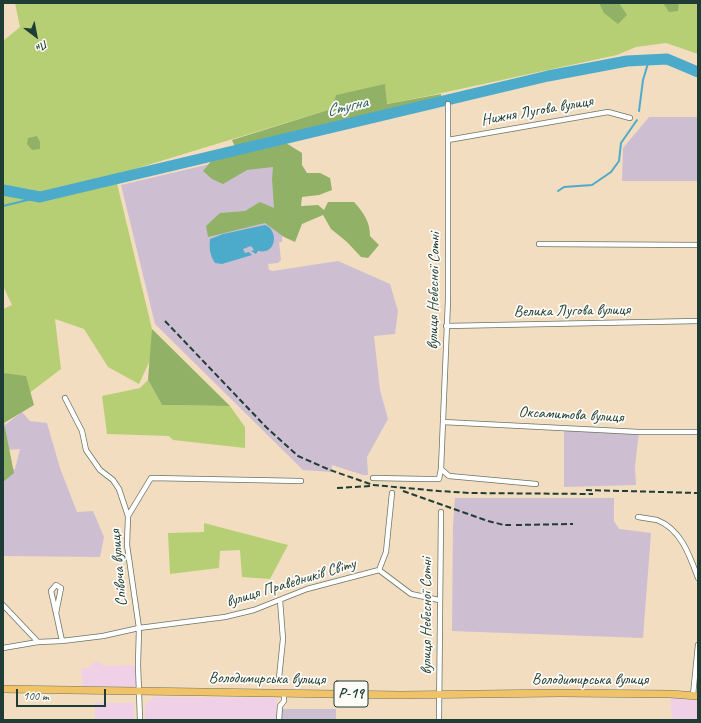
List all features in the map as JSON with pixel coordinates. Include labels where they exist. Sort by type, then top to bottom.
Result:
[{"type":"main road","name":"Володимирська вулиця","points":[[3,689],[440,695],[696,695]]},
{"type":"street","name":"вулиця Небесної Сотні","points":[[373,478],[439,479],[441,469],[448,295],[448,104]]},
{"type":"street","name":"Нижня Лугова вулиця","points":[[448,140],[608,112],[630,118]]},
{"type":"street","points":[[539,244],[698,244]]},
{"type":"street","name":"Велика Лугова вулиця","points":[[446,326],[698,321]]},
{"type":"street","points":[[65,398],[82,431],[86,450],[100,470],[113,480],[119,489],[128,516]]},
{"type":"street","name":"Оксамитова вулиця","points":[[443,422],[639,432],[698,432]]},
{"type":"street","points":[[441,469],[449,476],[536,484]]},
{"type":"street","name":"Співоча вулиця","points":[[140,720],[139,628],[127,545],[128,516],[151,478],[301,481]]},
{"type":"street","name":"вулиця Праведників Світу","points":[[3,648],[38,642],[62,641],[103,636],[139,628],[225,617],[254,610],[307,589],[379,570],[386,552],[392,493]]},
{"type":"street","name":"вулиця Небесної Сотні","points":[[439,720],[440,512]]},
{"type":"street","points":[[638,518],[656,520],[667,525],[676,533],[686,546],[698,578]]},
{"type":"street","points":[[379,570],[411,594],[439,600]]},
{"type":"street","points":[[56,613],[61,588],[56,586],[51,591],[62,641]]},
{"type":"street","points":[[278,678],[284,640],[280,600]]},
{"type":"street","points":[[3,605],[38,642]]},
{"type":"street","points":[[696,695],[698,645]]},
{"type":"street","points":[[279,720],[280,706],[284,701],[284,693]]},
{"type":"shaded area","points":[[649,117],[698,117],[698,181],[622,181],[623,148]]},
{"type":"shaded area","points":[[278,148],[283,218],[282,242],[279,242],[281,260],[278,263],[268,264],[269,270],[273,271],[338,261],[390,284],[398,311],[395,334],[374,336],[380,390],[388,419],[367,457],[368,475],[363,475],[332,465],[331,472],[303,470],[155,324],[121,185]]},
{"type":"shaded area","points":[[22,412],[30,421],[47,423],[60,468],[77,512],[93,511],[104,537],[100,557],[3,556],[3,475],[5,469],[15,469],[20,449],[6,450],[3,436],[5,425]]},
{"type":"shaded area","points":[[564,428],[639,432],[635,466],[636,485],[564,487]]},
{"type":"shaded area","points":[[455,498],[614,498],[614,521],[619,529],[651,533],[643,638],[452,631],[453,525]]},
{"type":"shaded area","points":[[100,662],[103,666],[138,665],[139,691],[83,689],[81,669],[91,667],[92,663]]},
{"type":"shaded area","points":[[670,694],[698,696],[698,720],[672,720]]},
{"type":"shaded area","points":[[154,697],[277,698],[276,720],[145,720],[145,705]]},
{"type":"shaded area","points":[[95,702],[134,703],[134,720],[95,720]]},
{"type":"shaded area","points":[[282,709],[336,709],[336,720],[281,720]]},
{"type":"green space","points":[[15,3],[698,3],[698,54],[666,43],[636,47],[617,55],[386,104],[385,85],[336,95],[331,109],[115,175],[152,329],[152,356],[139,384],[108,367],[84,329],[55,319],[61,369],[3,413],[3,309],[12,305],[3,286],[3,41],[20,27]]},
{"type":"green space","points":[[599,3],[619,3],[627,15],[618,24],[604,13]]},
{"type":"green space","points":[[663,3],[679,3],[678,11],[669,12]]},
{"type":"green space","points":[[385,84],[387,104],[441,94],[441,99],[364,115],[235,147],[232,140],[331,109],[336,95]]},
{"type":"green space","points":[[37,136],[40,142],[40,149],[32,150],[27,144],[28,138]]},
{"type":"green space","points":[[286,143],[302,153],[302,165],[307,173],[320,173],[330,178],[332,190],[319,195],[302,197],[301,206],[318,205],[324,210],[328,202],[354,202],[366,218],[370,236],[379,245],[368,258],[361,257],[347,242],[331,229],[323,215],[302,224],[295,242],[284,237],[265,223],[208,237],[206,226],[220,213],[245,211],[260,202],[274,208],[272,179],[273,167],[247,170],[223,184],[212,179],[203,171],[212,160]]},
{"type":"green space","points":[[152,329],[230,406],[162,405],[148,380]]},
{"type":"green space","points":[[3,373],[26,376],[34,405],[4,423],[14,473],[3,482]]},
{"type":"green space","points":[[148,380],[162,405],[230,406],[245,427],[245,448],[173,440],[169,436],[107,434],[102,396],[140,388]]},
{"type":"green space","points":[[204,523],[288,545],[270,579],[242,577],[240,550],[220,551],[219,568],[170,574],[168,533],[204,532]]},
{"type":"water","points":[[265,225],[269,227],[274,236],[274,241],[269,249],[265,251],[258,251],[256,254],[251,251],[254,250],[251,246],[243,249],[245,253],[249,252],[252,255],[222,264],[215,263],[210,252],[210,239],[223,234]]},
{"type":"waterway","name":"Стугна","points":[[3,190],[40,197],[548,76],[627,61],[667,59],[698,72]]},
{"type":"waterway","points":[[639,111],[643,80],[649,60]]},
{"type":"waterway","points":[[558,191],[564,187],[592,185],[611,172],[619,161],[621,143],[637,120]]},
{"type":"waterway","points":[[3,206],[40,197]]},
{"type":"railway","points":[[165,321],[266,427],[298,456],[330,470],[373,485],[470,493],[593,494]]},
{"type":"railway","points":[[337,488],[371,486]]},
{"type":"railway","points":[[586,490],[698,493]]},
{"type":"railway","points":[[403,491],[488,521],[511,525]]},
{"type":"railway","points":[[516,525],[573,524]]}]
